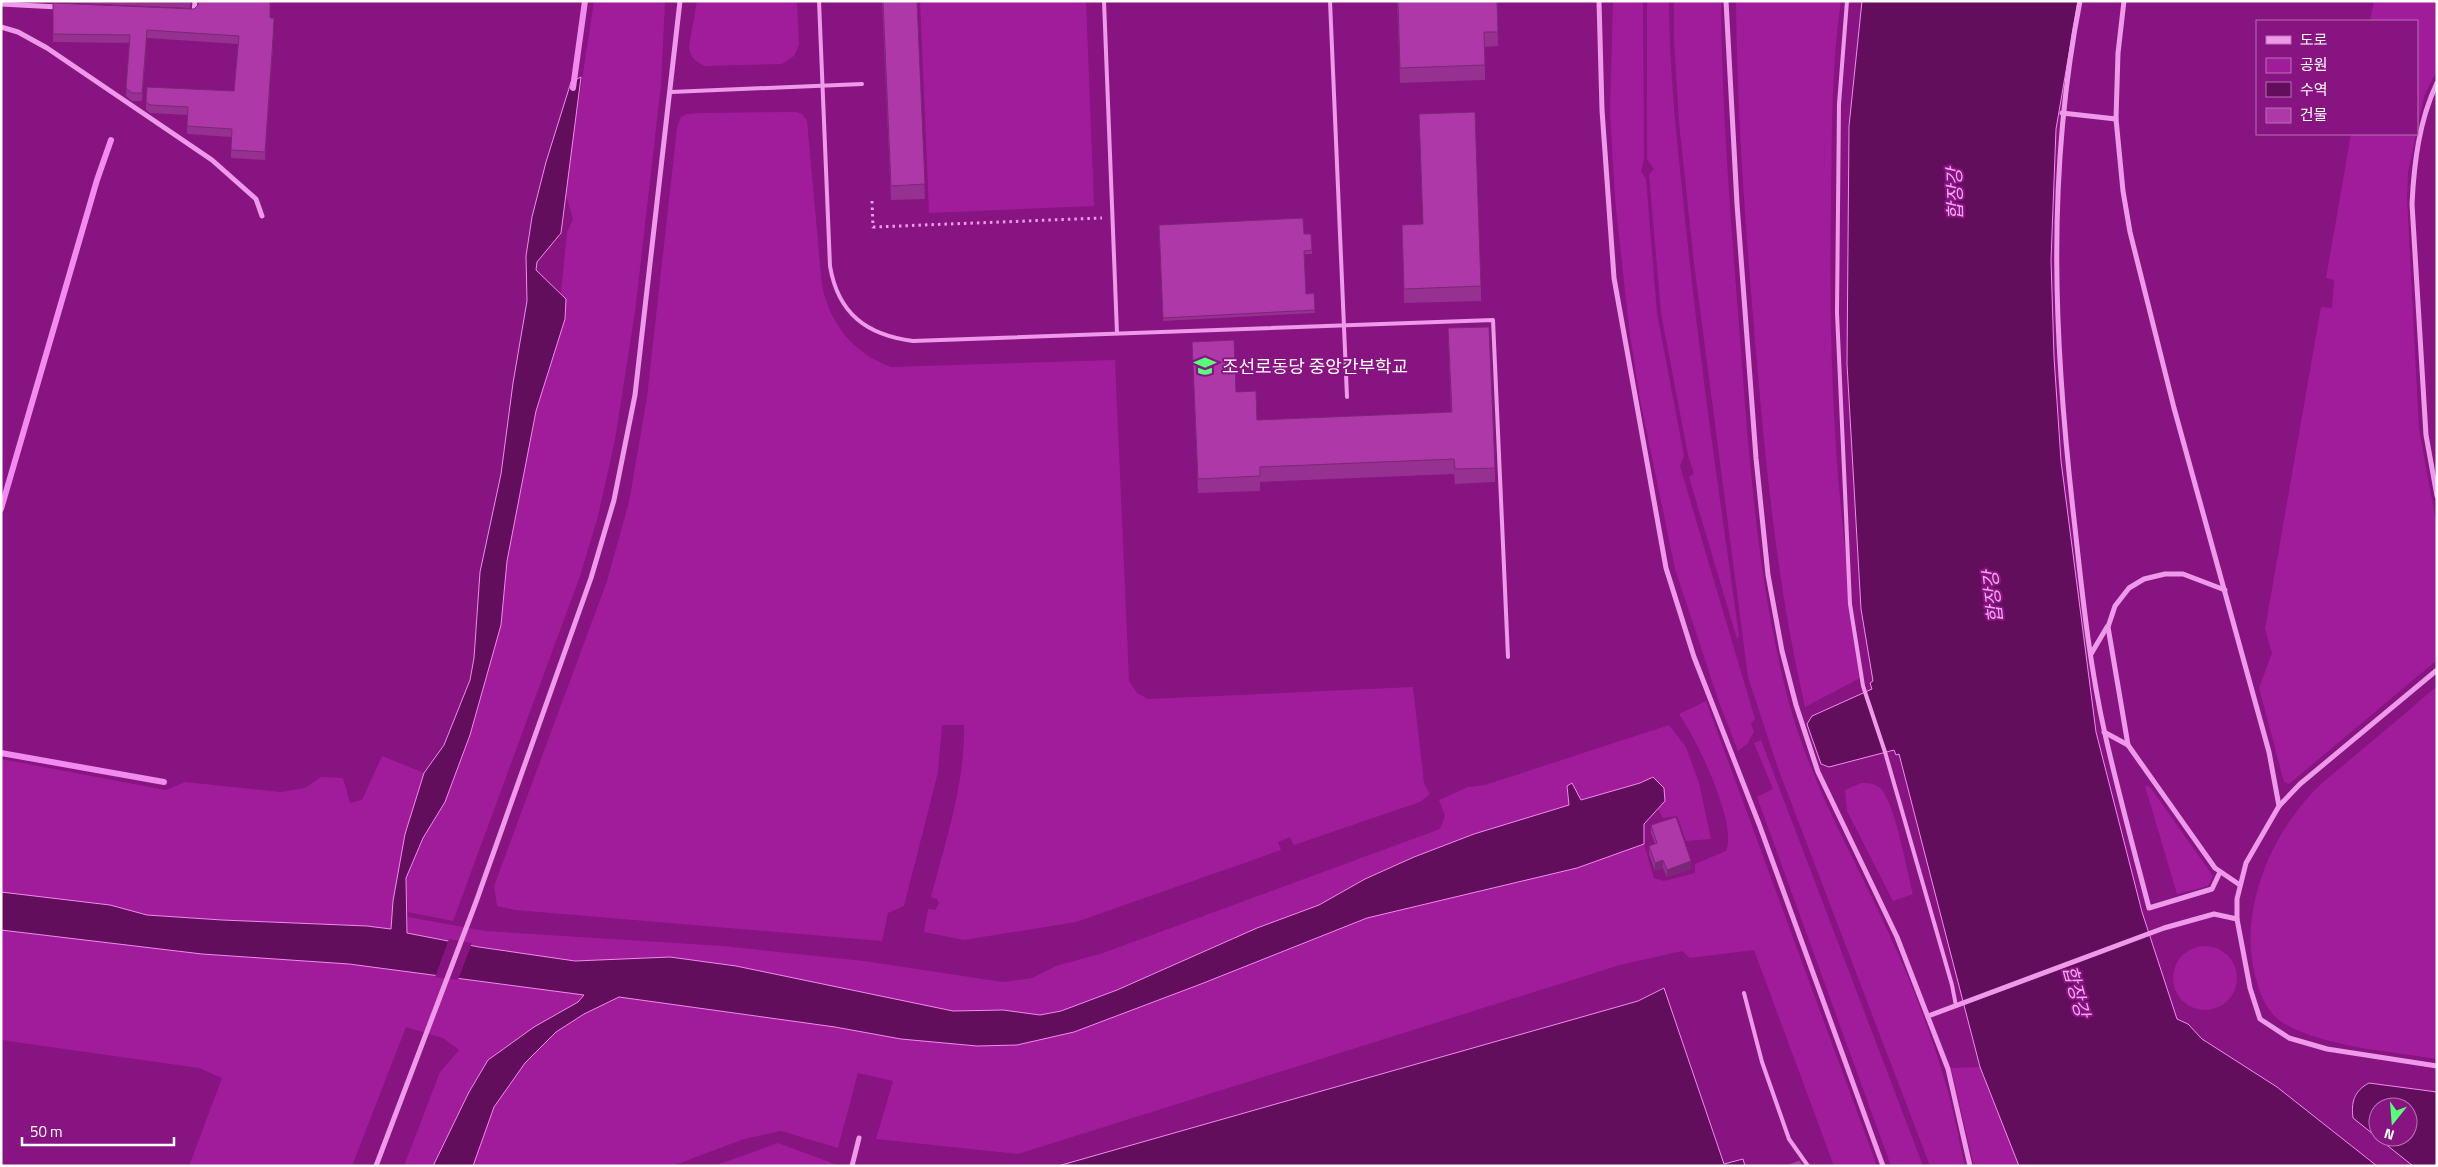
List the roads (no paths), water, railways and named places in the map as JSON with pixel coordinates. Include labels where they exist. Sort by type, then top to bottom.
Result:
[{"type":"street","points":[[184,13],[194,13],[195,1]]},
{"type":"street","points":[[376,1166],[476,902],[591,578],[614,500],[636,395],[680,1]]},
{"type":"street","points":[[1599,1],[1602,110],[1614,278],[1666,568],[1694,657],[1759,824],[1883,1166]]},
{"type":"street","points":[[1726,1],[1737,204],[1756,458],[1768,575],[1782,651],[1796,705],[1818,772],[1897,937],[1948,1069],[1970,1166]]},
{"type":"street","points":[[2080,1],[2062,113],[2057,241],[2058,357],[2064,432],[2084,610],[2091,654],[2104,732],[2149,908],[2212,889],[2220,872]]},
{"type":"street","points":[[2124,1],[2118,53],[2116,119],[2123,191],[2130,232],[2174,408],[2269,752],[2279,806]]},
{"type":"street","points":[[1,4],[64,7]]},
{"type":"street","points":[[1,27],[18,32],[47,48],[212,160],[256,199],[262,216]]},
{"type":"street","points":[[2437,83],[2431,95],[2414,168],[2412,204],[2426,435],[2437,496]]},
{"type":"street","points":[[2062,113],[2116,119]]},
{"type":"street","points":[[2091,654],[2108,627],[2115,606],[2128,588],[2144,579],[2165,574],[2183,574],[2225,590]]},
{"type":"street","points":[[2108,627],[2128,744],[2216,868],[2240,885]]},
{"type":"street","points":[[2437,670],[2300,784],[2279,806],[2246,863],[2240,885],[2237,918],[2250,988],[2260,1019],[2289,1038],[2327,1049],[2437,1066]]},
{"type":"street","points":[[2104,732],[2128,744]]},
{"type":"street","points":[[1928,1016],[2164,928],[2214,914],[2237,918]]},
{"type":"street","points":[[852,1166],[859,1138]]},
{"type":"lane","points":[[819,1],[830,266],[834,287],[844,305],[860,322],[875,332],[891,338],[913,341],[1493,320],[1508,657]]},
{"type":"lane","points":[[1104,1],[1117,333]]},
{"type":"lane","points":[[1330,1],[1347,397]]},
{"type":"lane","points":[[1847,1],[1839,104],[1837,313],[1850,604],[1863,686],[1885,752],[1957,1005]]},
{"type":"lane","points":[[671,92],[862,84]]},
{"type":"lane","points":[[1744,993],[1762,1062],[1789,1139],[1808,1166]]},
{"type":"water","name":"합장강","points":[[1862,1],[2078,1],[2056,129],[2051,260],[2054,357],[2061,461],[2096,732],[2142,912],[2177,1019],[2188,1024],[2202,1039],[2277,1087],[2377,1166],[2019,1166],[1980,1067],[1899,754],[1896,755],[1894,750],[1829,767],[1821,764],[1807,724],[1812,716],[1872,689],[1870,683],[1873,681],[1861,609],[1847,364],[1849,126]]},
{"type":"water","points":[[581,77],[561,233],[537,262],[536,270],[566,299],[565,319],[536,411],[507,561],[501,625],[470,735],[445,802],[423,838],[406,878],[407,933],[479,947],[575,961],[670,957],[736,966],[953,1011],[1003,1010],[1040,1015],[1061,1011],[1117,990],[1257,928],[1319,905],[1365,879],[1414,857],[1474,834],[1569,805],[1567,786],[1572,783],[1581,800],[1640,783],[1653,777],[1664,788],[1665,801],[1644,824],[1644,844],[1577,868],[1367,918],[1074,1032],[1017,1045],[977,1046],[901,1039],[835,1027],[619,997],[584,1014],[556,1032],[525,1063],[494,1107],[473,1166],[433,1166],[469,1092],[488,1060],[534,1027],[578,1002],[584,995],[349,964],[202,954],[1,930],[1,892],[110,905],[147,915],[367,926],[391,929],[393,901],[405,834],[424,773],[444,745],[470,680],[474,658],[480,572],[501,474],[513,383],[527,301],[526,256],[532,217],[546,162],[571,82]]},
{"type":"water","points":[[1664,988],[1724,1164],[1743,1159],[1745,1166],[1058,1166],[1638,1001]]},
{"type":"water","points":[[2369,1083],[2437,1092],[2437,1166],[2413,1166],[2389,1147],[2418,1147],[2418,1097],[2368,1097],[2368,1130],[2353,1118],[2353,1102],[2360,1090]]},
{"type":"waterway","points":[[573,88],[585,1]]},
{"type":"waterway","points":[[1,509],[97,180],[111,140]]},
{"type":"waterway","points":[[1,753],[164,782]]},
{"type":"place","name":"조선로동당 중앙간부학교","points":[[1205,366]]}]
